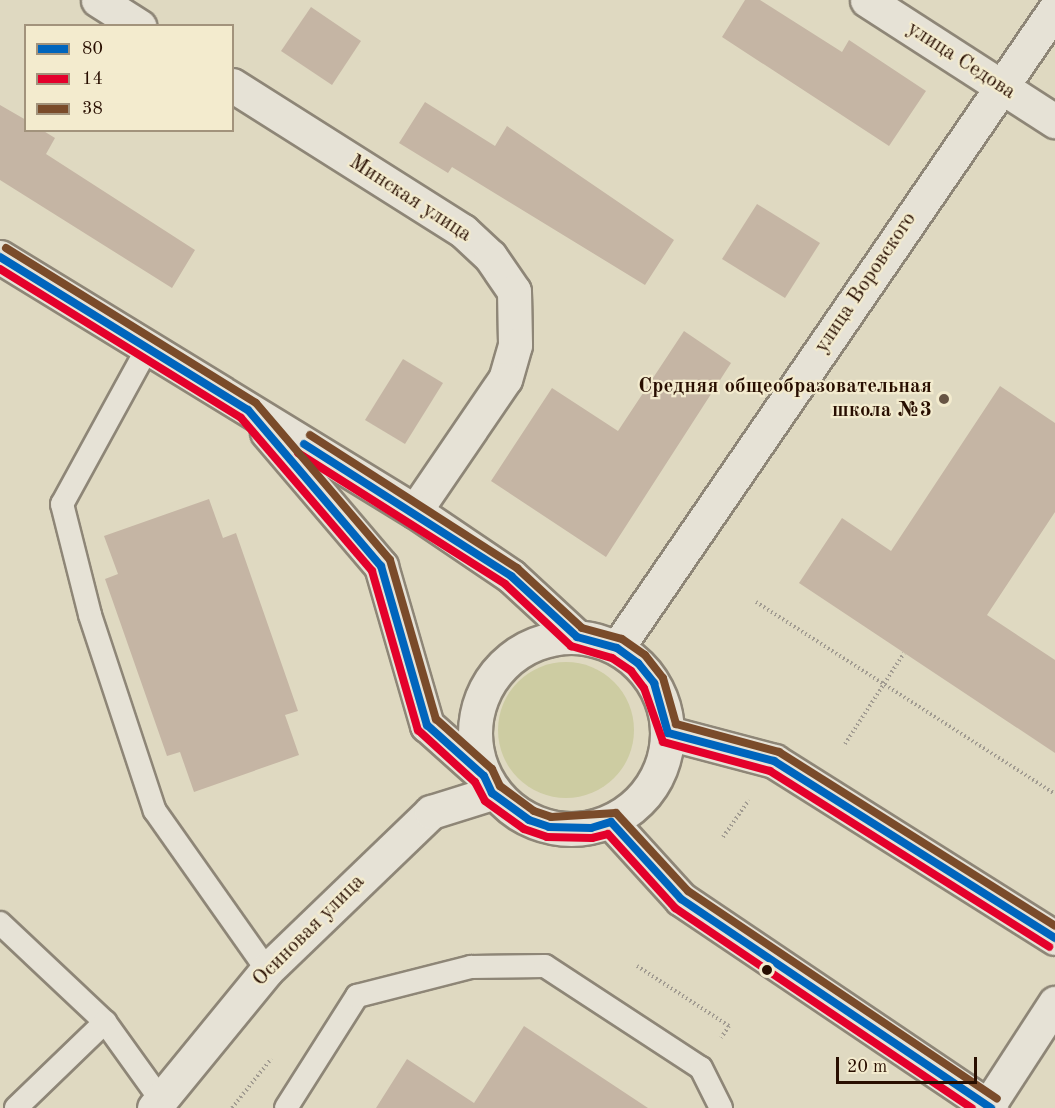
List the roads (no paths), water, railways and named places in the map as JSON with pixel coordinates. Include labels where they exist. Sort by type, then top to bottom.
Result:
[{"type":"street","points":[[98,0],[136,24]]},
{"type":"street","name":"улица Седова","points":[[867,0],[1055,121]]},
{"type":"street","name":"улица Воровского","points":[[617,648],[1055,9]]},
{"type":"street","name":"Минская улица","points":[[234,86],[464,231],[490,256],[514,291],[515,345],[505,379],[415,511]]},
{"type":"street","points":[[0,257],[147,350],[415,511],[511,576],[577,637]]},
{"type":"street","points":[[248,410],[381,566],[427,725],[488,784],[529,820],[549,827],[591,828],[611,822],[630,810],[658,776],[668,734],[654,683],[617,648],[577,637],[551,638],[527,647],[506,661],[489,681],[474,730],[488,784]]},
{"type":"street","points":[[668,734],[774,761],[1055,939]]},
{"type":"street","name":"Осиновая улица","points":[[157,1104],[267,969],[431,812],[488,784]]},
{"type":"street","points":[[611,822],[681,899],[990,1107],[1055,1003]]},
{"type":"lane","points":[[147,350],[62,504],[90,615],[155,811],[267,969]]},
{"type":"lane","points":[[0,924],[105,1022],[157,1104]]},
{"type":"lane","points":[[286,1108],[357,996],[471,967],[545,966],[701,1068],[721,1108]]},
{"type":"lane","points":[[16,1108],[105,1022]]},
{"type":"place","name":"Средняя общеобразовательная школа №3","points":[[944,399]]}]
